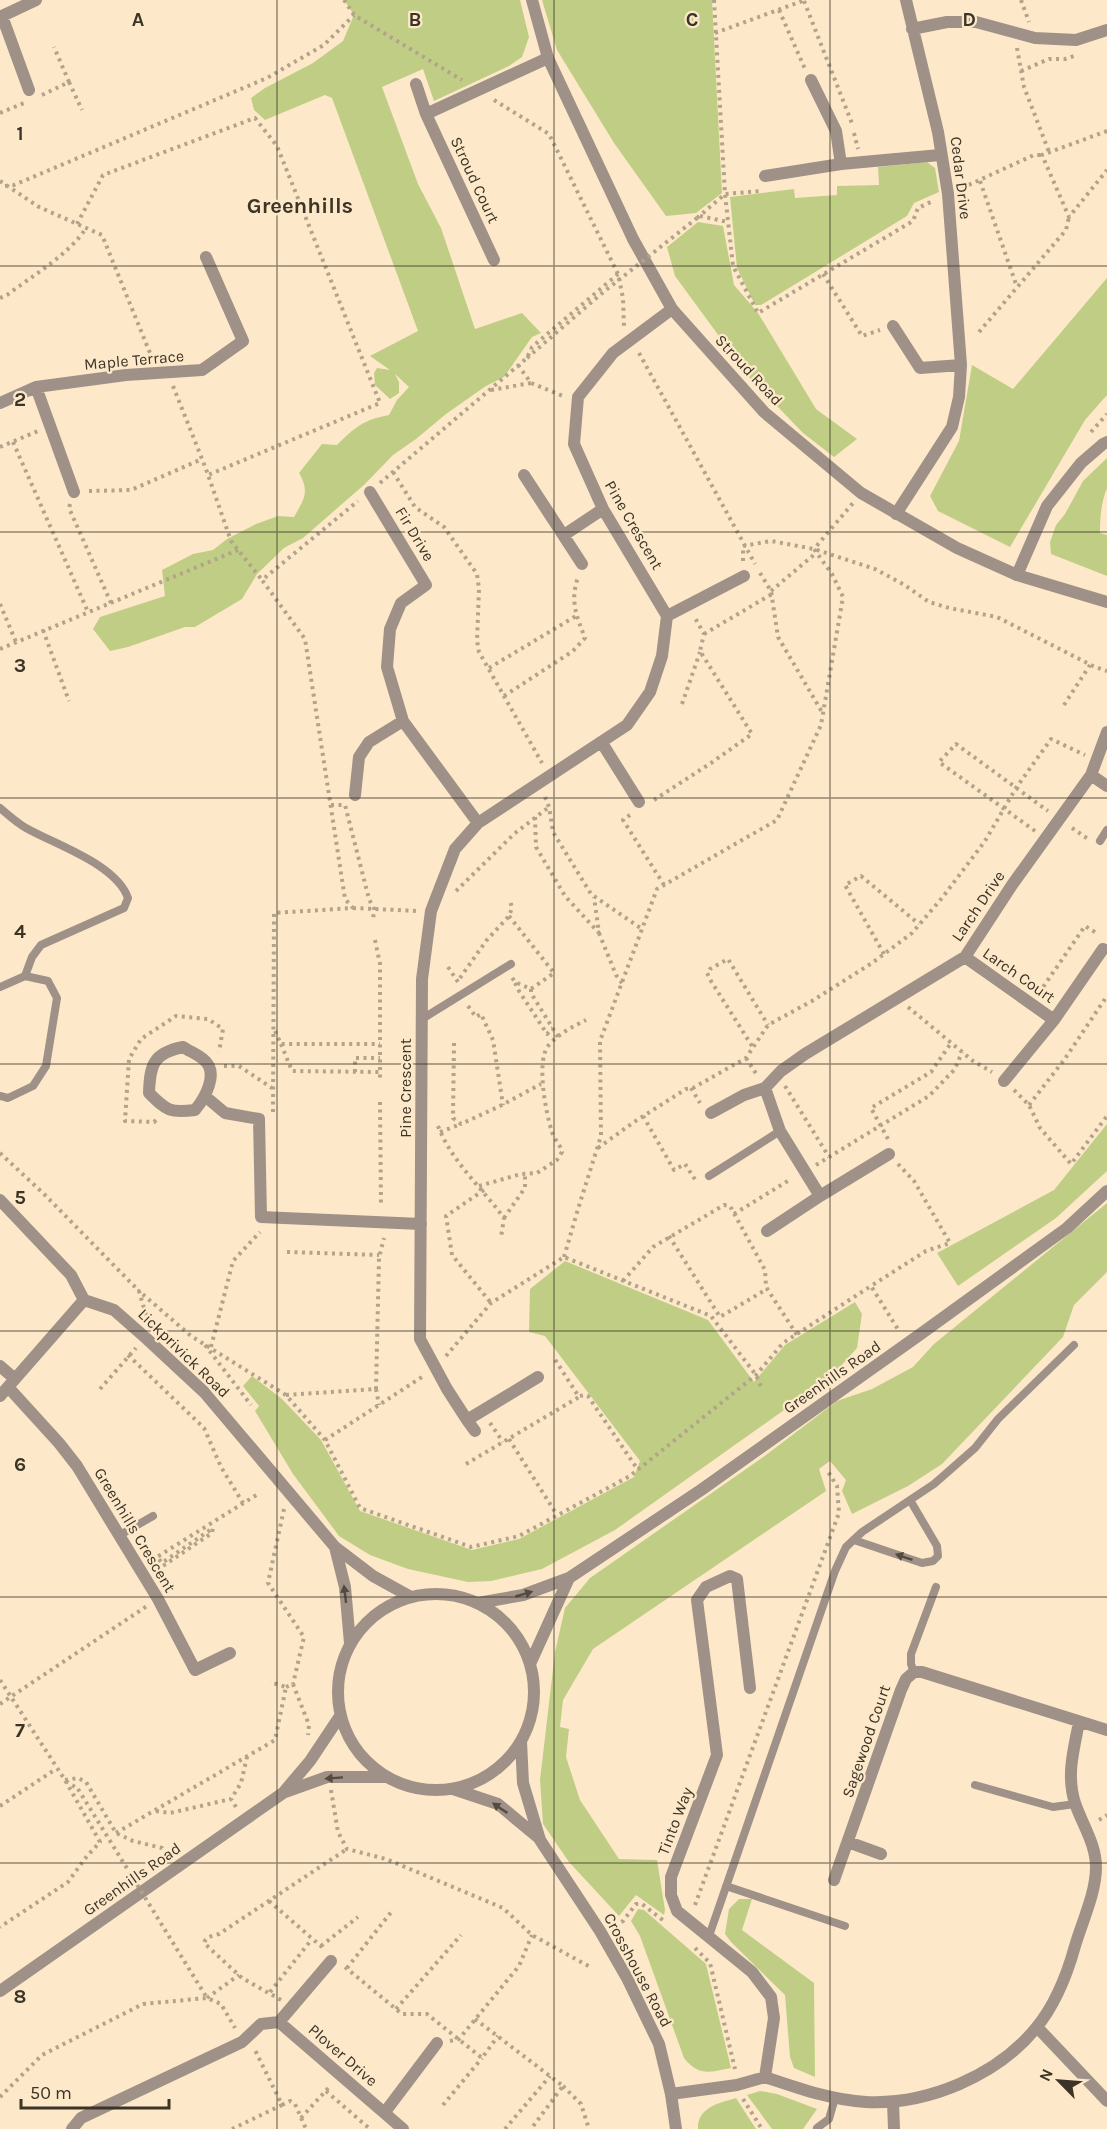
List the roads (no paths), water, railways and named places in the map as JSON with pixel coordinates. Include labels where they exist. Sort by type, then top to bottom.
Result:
[{"type":"street","points":[[29,90],[2,16],[36,0]]},
{"type":"street","name":"Stroud Road","points":[[532,0],[548,58],[633,239],[672,309],[764,412],[861,493],[957,548],[1017,575],[1107,602]]},
{"type":"street","name":"Cedar Drive","points":[[896,514],[952,427],[959,398],[961,365],[948,194],[938,132],[906,0]]},
{"type":"street","points":[[912,29],[946,22],[976,22],[1035,38],[1076,40],[1107,30]]},
{"type":"street","points":[[426,114],[548,58]]},
{"type":"street","points":[[811,80],[836,131],[841,164]]},
{"type":"street","name":"Stroud Court","points":[[416,84],[426,114],[494,260]]},
{"type":"street","points":[[765,176],[841,164],[940,154]]},
{"type":"street","name":"Maple Terrace","points":[[0,403],[36,387],[126,375],[202,370],[243,341],[206,257]]},
{"type":"street","name":"Pine Crescent","points":[[474,1431],[420,1340],[422,979],[432,909],[455,849],[478,823],[627,725],[650,692],[663,656],[667,616],[603,509],[574,444],[578,397],[613,353],[672,309]]},
{"type":"street","points":[[893,326],[920,368],[961,365]]},
{"type":"street","points":[[36,387],[74,492]]},
{"type":"street","points":[[1017,575],[1047,506],[1081,463],[1107,442]]},
{"type":"street","points":[[524,475],[582,564]]},
{"type":"street","name":"Fir Drive","points":[[370,492],[426,585],[401,603],[390,630],[387,667],[403,721],[478,823]]},
{"type":"street","points":[[564,535],[603,509]]},
{"type":"street","points":[[667,616],[744,576]]},
{"type":"street","points":[[355,795],[359,757],[369,742],[403,721]]},
{"type":"street","name":"Larch Drive","points":[[711,1113],[744,1095],[765,1088],[781,1071],[805,1054],[965,957],[1045,838],[1091,776],[1107,732]]},
{"type":"street","points":[[602,743],[639,802]]},
{"type":"street","points":[[1091,776],[1107,786]]},
{"type":"street","name":"Larch Court","points":[[1004,1081],[1054,1020],[1102,949]]},
{"type":"street","name":"Larch Court","points":[[965,957],[1054,1020]]},
{"type":"street","points":[[183,1047],[205,1060],[211,1072],[206,1097],[195,1110],[176,1113],[167,1110],[149,1093],[150,1074],[158,1056],[168,1050],[183,1047]]},
{"type":"street","points":[[765,1088],[780,1131],[820,1196]]},
{"type":"street","points":[[206,1097],[225,1113],[258,1119],[261,1217],[421,1224]]},
{"type":"street","points":[[767,1231],[889,1154]]},
{"type":"street","name":"Greenhills Road","points":[[478,1603],[523,1595],[569,1578],[701,1490],[907,1344],[1067,1228],[1107,1191]]},
{"type":"street","points":[[0,1200],[71,1275],[84,1300],[8,1387]]},
{"type":"street","name":"Lickprivick Road","points":[[84,1300],[114,1310],[204,1392],[335,1547],[373,1576],[411,1597]]},
{"type":"street","name":"Greenhills Crescent","points":[[0,1366],[8,1387],[77,1466],[158,1599],[195,1670],[230,1653]]},
{"type":"street","points":[[467,1420],[538,1377]]},
{"type":"street","name":"Lickprivick Road","points":[[335,1547],[345,1587],[350,1643]]},
{"type":"street","name":"Tinto Way","points":[[750,1688],[737,1579],[730,1576],[706,1587],[697,1600],[717,1755],[671,1877],[671,1895],[677,1911],[752,1972],[771,1997],[774,2018],[765,2076]]},
{"type":"street","points":[[530,1665],[569,1578]]},
{"type":"street","points":[[444,1593],[478,1603],[501,1618],[519,1639],[530,1665],[534,1690],[531,1716],[521,1741],[504,1764],[480,1780],[453,1789],[418,1789],[387,1778],[366,1762],[350,1741],[340,1716],[337,1691],[341,1666],[350,1643],[366,1622],[387,1607],[411,1597],[444,1593]]},
{"type":"street","points":[[914,1672],[921,1672],[1107,1730]]},
{"type":"street","name":"Sagewood Court","points":[[834,1880],[901,1690],[906,1679],[914,1672]]},
{"type":"street","name":"Greenhills Road","points":[[283,1793],[318,1750],[340,1716]]},
{"type":"street","points":[[671,2094],[737,2085],[765,2076],[820,2095],[864,2102],[893,2102],[939,2091],[970,2080],[1018,2048],[1037,2027],[1069,1968],[1092,1891],[1101,1870],[1075,1804],[1070,1772],[1079,1722]]},
{"type":"street","name":"Crosshouse Road","points":[[521,1741],[523,1783],[540,1840]]},
{"type":"street","name":"Greenhills Road","points":[[0,1991],[283,1793],[327,1777],[387,1778]]},
{"type":"street","name":"Crosshouse Road","points":[[453,1789],[498,1804],[540,1840],[602,1935],[627,1978],[659,2044],[671,2094],[676,2129]]},
{"type":"street","points":[[848,1842],[881,1854]]},
{"type":"street","points":[[72,2129],[81,2118],[245,2039],[261,2024],[279,2022],[331,1961]]},
{"type":"street","name":"Plover Drive","points":[[279,2022],[403,2129]]},
{"type":"street","points":[[1037,2027],[1107,2101]]},
{"type":"street","points":[[385,2112],[437,2043]]},
{"type":"street","points":[[893,2102],[894,2129]]},
{"type":"lane","points":[[0,808],[23,827],[92,861],[125,889],[128,898],[124,908],[41,945],[32,957],[25,976]]},
{"type":"lane","points":[[1100,841],[1107,830]]},
{"type":"lane","points":[[422,1019],[508,966]]},
{"type":"lane","points":[[0,987],[25,976],[48,981],[57,998],[46,1066],[33,1086],[8,1098],[0,1096]]},
{"type":"lane","points":[[709,1176],[780,1131]]},
{"type":"lane","points":[[709,1936],[835,1571],[846,1547],[862,1532],[934,1484],[975,1448],[998,1419],[1074,1344]]},
{"type":"lane","points":[[854,1539],[922,1563],[933,1561],[938,1556],[937,1546],[910,1500]]},
{"type":"lane","points":[[120,1535],[153,1516]]},
{"type":"lane","points":[[914,1672],[910,1664],[911,1654],[936,1587]]},
{"type":"lane","points":[[975,1785],[1053,1807],[1075,1804]]},
{"type":"lane","points":[[726,1886],[844,1926]]},
{"type":"lane","points":[[817,2128],[829,2119],[835,2098]]},
{"type":"district","name":"Greenhills","points":[[300,206]]}]
